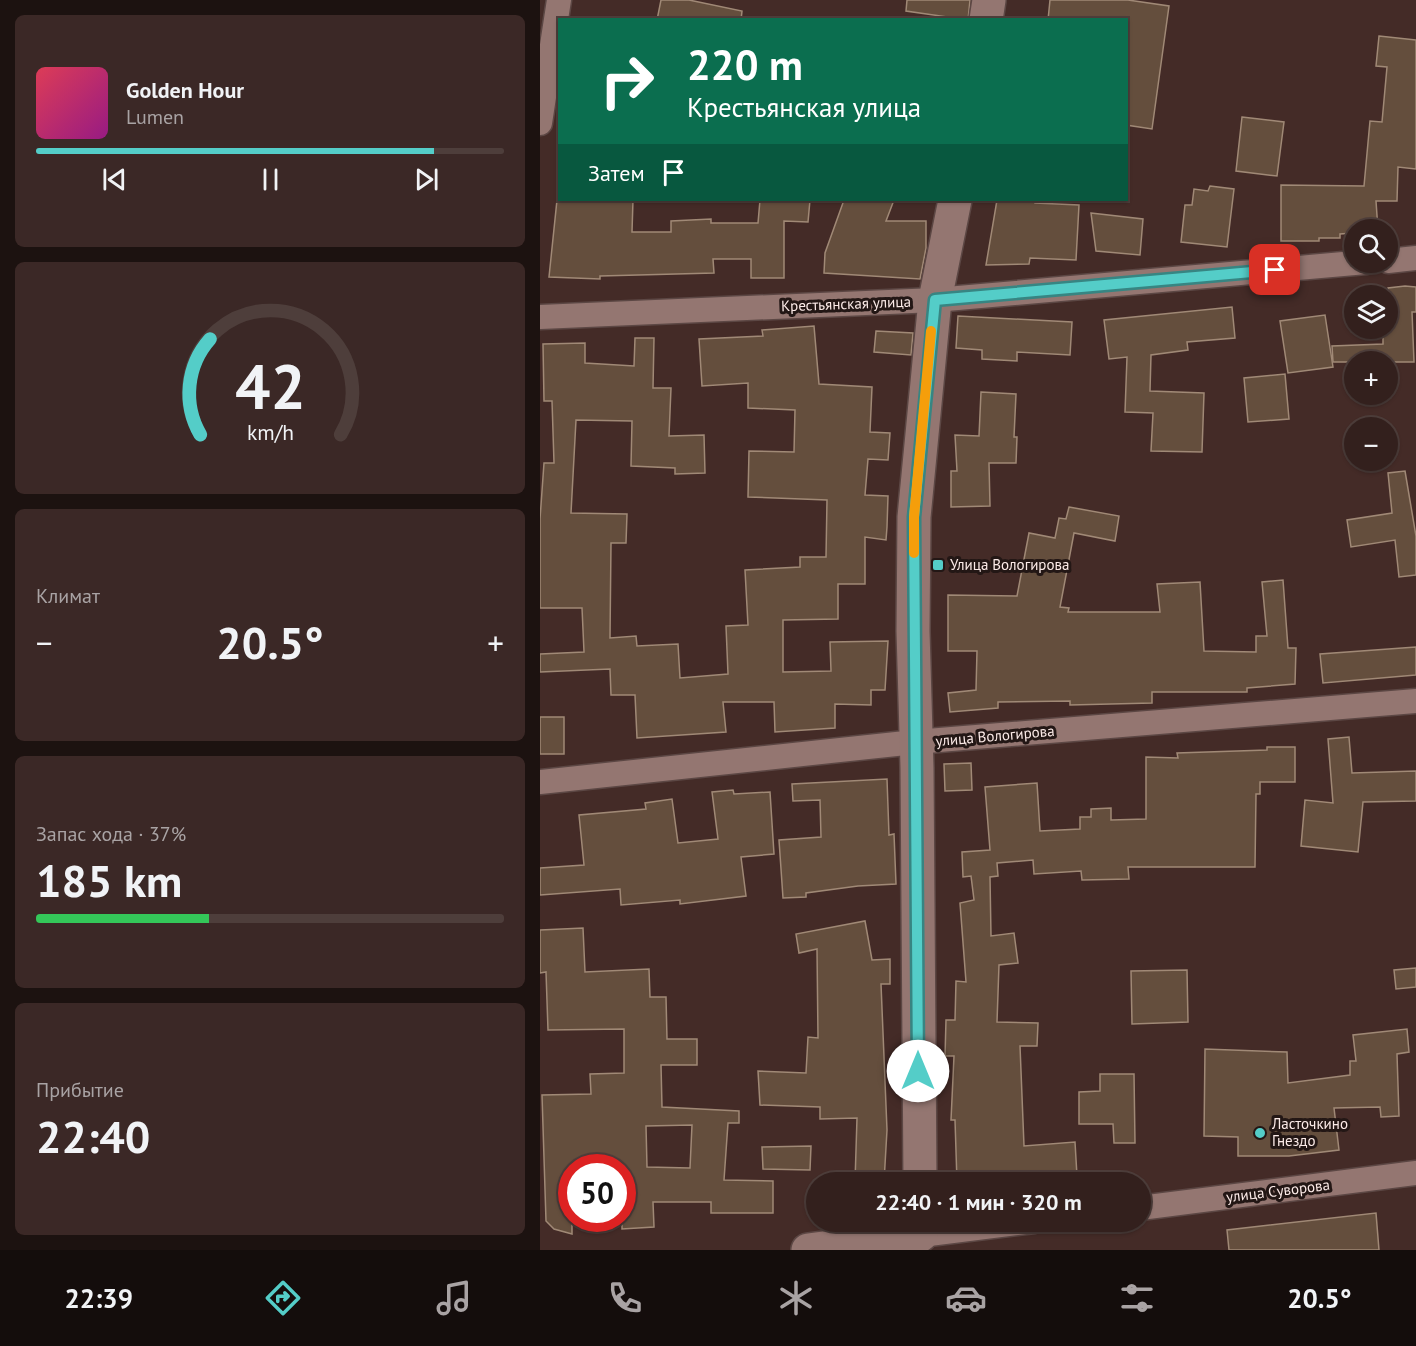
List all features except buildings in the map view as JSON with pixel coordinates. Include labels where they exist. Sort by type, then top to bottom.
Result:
[{"type":"main road","points":[[986,18],[989,0]]},
{"type":"main road","points":[[920,1172],[914,517],[935,300],[955,201]]},
{"type":"main road","points":[[808,1250],[922,1235]]},
{"type":"street","points":[[540,123],[558,0]]},
{"type":"street","points":[[1398,260],[1416,258]]},
{"type":"street","name":"Крестьянская улица","points":[[540,317],[935,300],[1344,264]]},
{"type":"street","name":"улица Вологирова","points":[[540,782],[915,742],[1416,701]]},
{"type":"street","name":"улица Суворова","points":[[1151,1207],[1416,1173]]},
{"type":"street","points":[[922,1235],[946,1232]]},
{"type":"slow traffic","points":[[914,553],[914,517],[931,331]]},
{"type":"place","name":"Улица Вологирова","points":[[938,565]]},
{"type":"place","name":"Ласточкино Гнездо","points":[[1260,1133]]},
{"type":"route","points":[[918,1071],[917,768],[913,631],[914,517],[935,300],[1275,270]]}]
